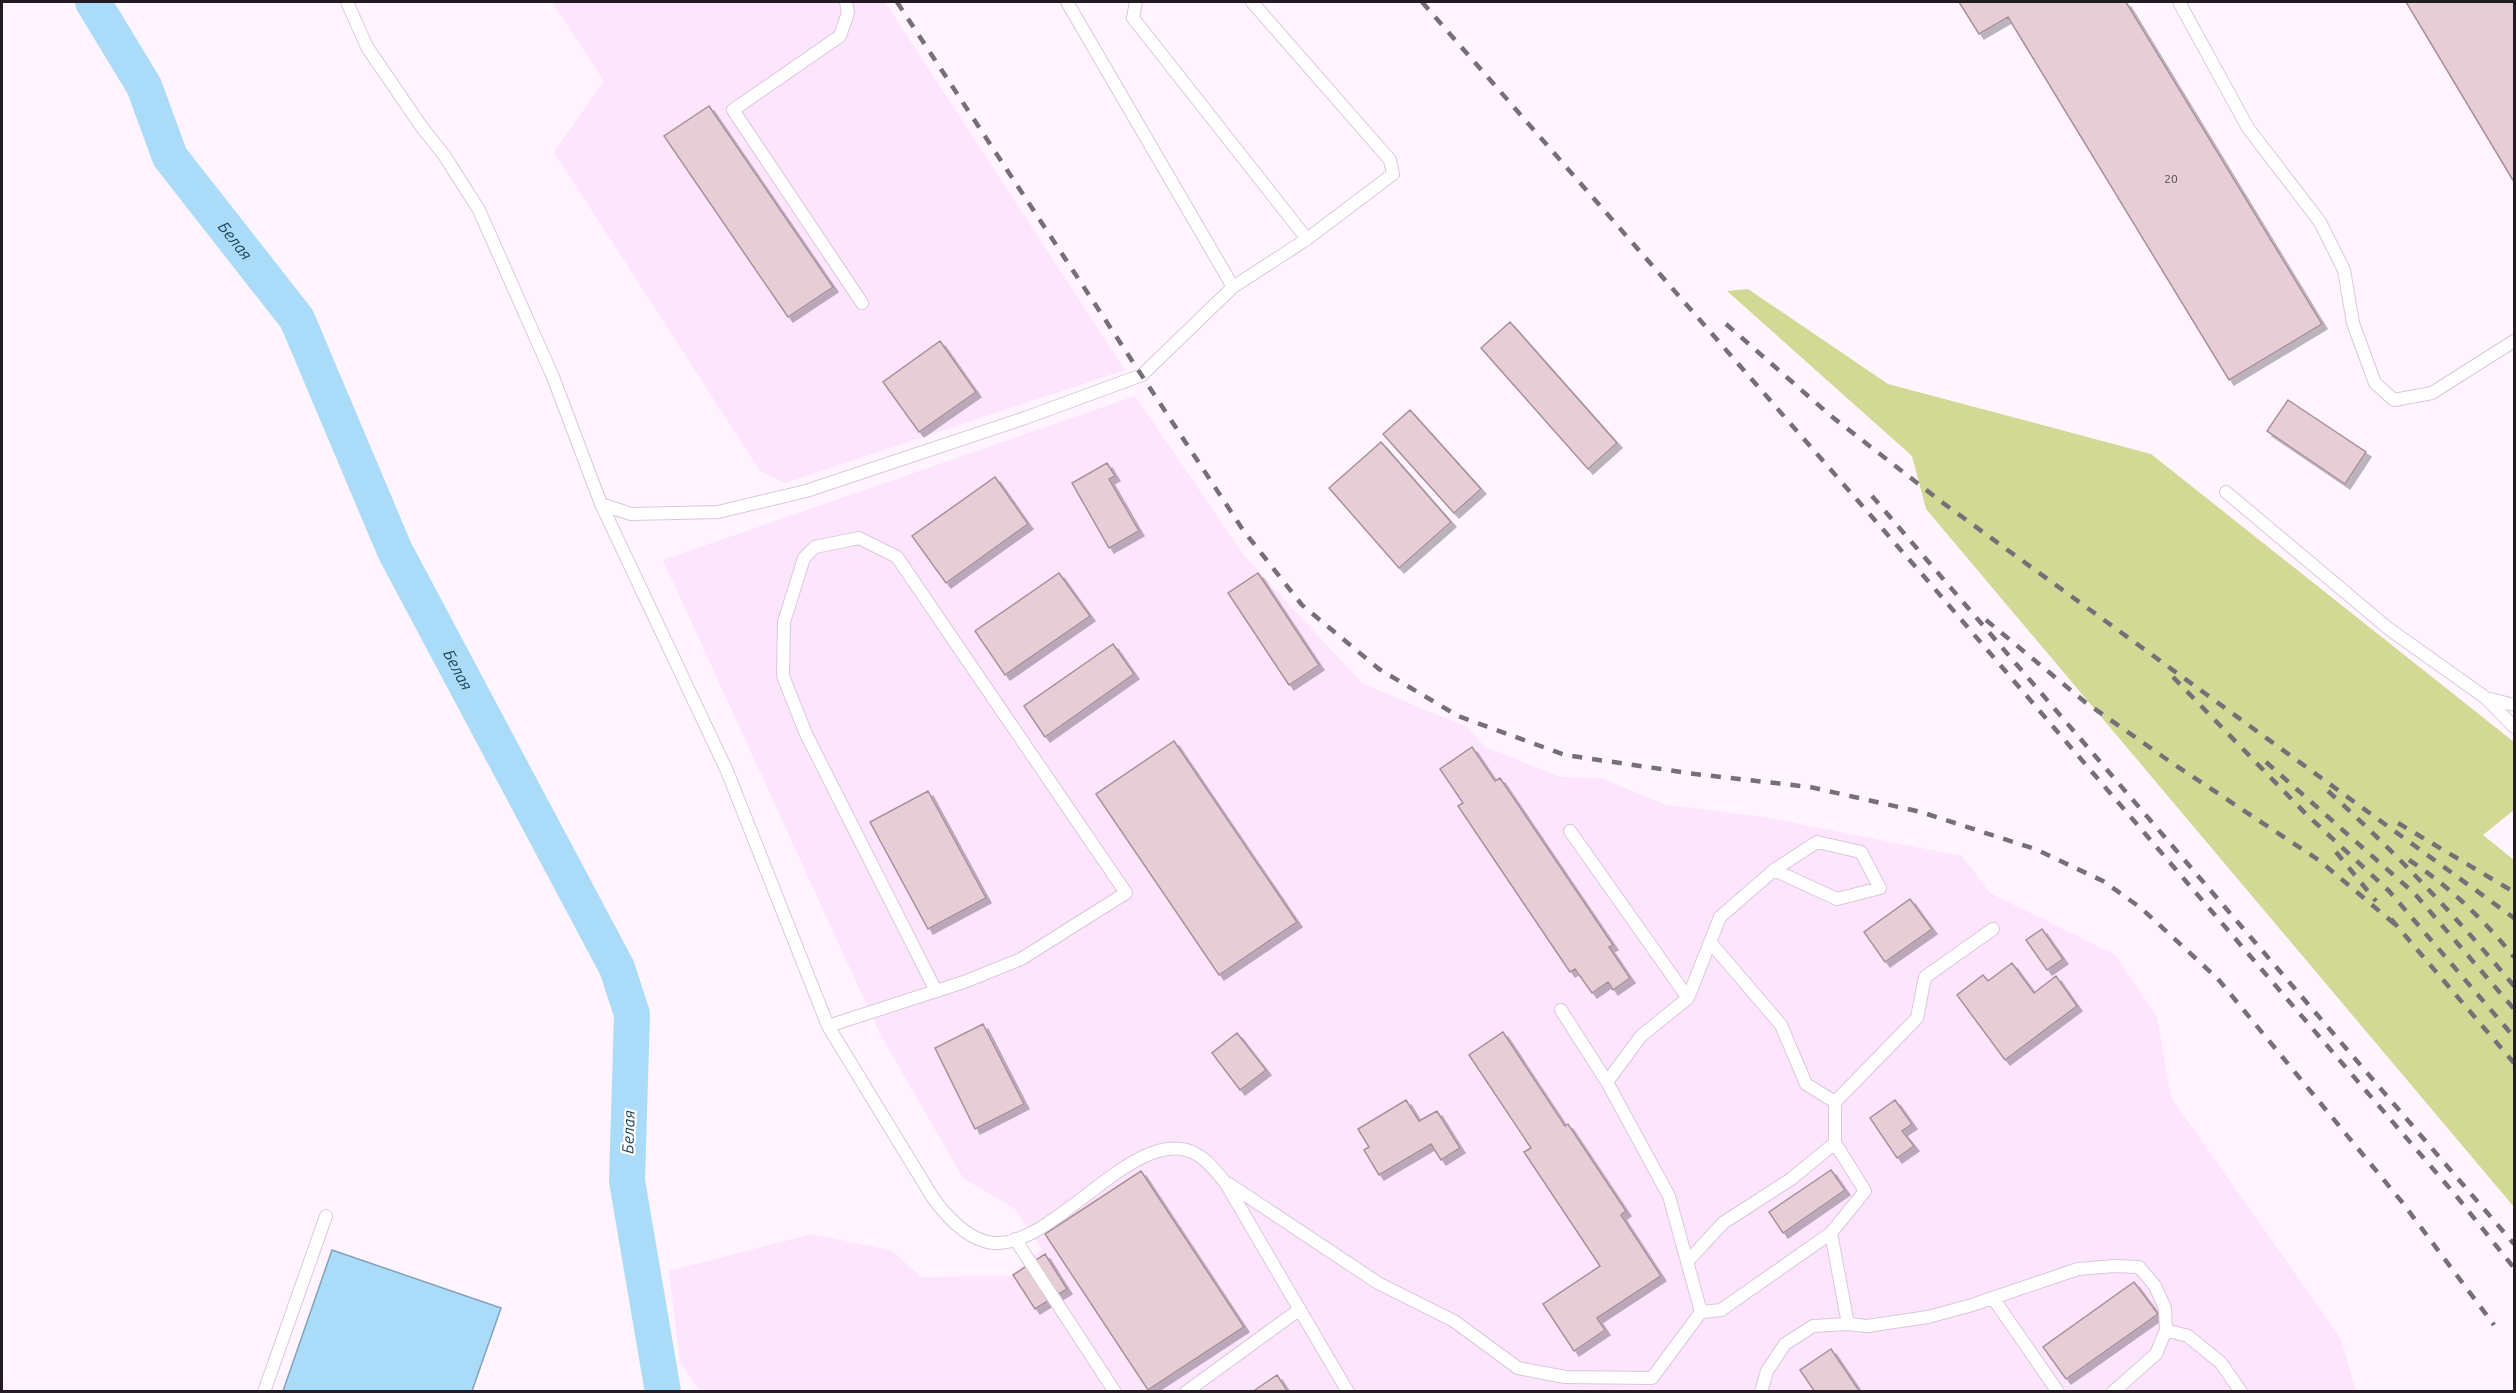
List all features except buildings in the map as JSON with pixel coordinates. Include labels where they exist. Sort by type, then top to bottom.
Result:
[{"type":"lane","points":[[347,2],[367,47],[421,126],[444,155],[479,210],[553,377],[601,504],[727,771],[828,1026],[943,1211],[965,1231],[978,1239],[995,1243],[1015,1239],[1051,1220],[1133,1162],[1160,1149],[1178,1148],[1194,1153],[1208,1163],[1225,1182],[1348,1392]]},
{"type":"lane","points":[[846,2],[848,13],[840,36],[733,110],[862,303]]},
{"type":"lane","points":[[1067,2],[1233,288]]},
{"type":"lane","points":[[1136,2],[1133,18],[1307,239]]},
{"type":"lane","points":[[601,504],[631,514],[718,512],[806,491],[1025,418],[1142,375],[1233,288],[1307,239],[1392,174],[1390,160],[1252,2]]},
{"type":"lane","points":[[2179,2],[2248,128],[2320,222],[2344,270],[2353,323],[2375,383],[2394,400],[2433,393],[2514,340]]},
{"type":"lane","points":[[2226,492],[2389,629],[2486,698],[2514,727]]},
{"type":"lane","points":[[828,1026],[936,991],[1021,959],[1126,893],[897,556],[859,538],[815,547],[804,558],[784,622],[783,676],[806,734],[936,991]]},
{"type":"lane","points":[[2486,698],[2514,705]]},
{"type":"lane","points":[[1570,831],[1688,998]]},
{"type":"lane","points":[[1607,1082],[1641,1036],[1688,998],[1720,917],[1774,870],[1817,842],[1861,852],[1880,888],[1837,899],[1774,870]]},
{"type":"lane","points":[[1225,1182],[1378,1283],[1454,1322],[1518,1368],[1565,1377],[1652,1378],[1701,1312],[1721,1310],[1831,1233],[1865,1191],[1835,1143],[1835,1102],[1917,1018],[1925,977],[1993,929]]},
{"type":"lane","points":[[1710,942],[1781,1025],[1806,1084],[1835,1102]]},
{"type":"lane","points":[[1561,1010],[1607,1082],[1669,1196],[1701,1312]]},
{"type":"lane","points":[[1687,1262],[1723,1223],[1791,1179],[1835,1143]]},
{"type":"lane","points":[[264,1392],[326,1216]]},
{"type":"lane","points":[[1831,1233],[1848,1324]]},
{"type":"lane","points":[[1015,1239],[1115,1392]]},
{"type":"lane","points":[[1761,1392],[1767,1371],[1785,1344],[1813,1326],[1848,1324],[1867,1326],[1928,1317],[2078,1269],[2114,1266],[2139,1267],[2155,1286],[2166,1308],[2166,1330],[2156,1354],[2113,1392]]},
{"type":"lane","points":[[1993,1298],[2058,1392]]},
{"type":"lane","points":[[1186,1392],[1300,1309]]},
{"type":"lane","points":[[2166,1330],[2188,1336],[2196,1342],[2221,1363],[2241,1392]]},
{"type":"shaded area","points":[[552,2],[885,2],[1125,370],[785,483],[760,471],[554,152],[604,81]]},
{"type":"shaded area","points":[[1135,396],[1246,558],[1363,684],[1467,727],[1485,747],[1560,777],[1601,778],[1666,805],[1765,817],[1962,856],[1990,893],[2115,955],[2157,1017],[2171,1097],[2341,1339],[2356,1391],[700,1391],[680,1362],[669,1271],[812,1234],[891,1250],[921,1277],[1010,1276],[1042,1249],[1015,1209],[963,1178],[880,1034],[663,560]]},
{"type":"green space","points":[[1748,289],[1888,384],[2151,454],[2514,742],[2514,810],[2483,835],[2514,860],[2514,1207],[1926,509],[1912,456],[1727,291]]},
{"type":"water","points":[[332,1250],[501,1308],[472,1391],[283,1391]]},
{"type":"waterway","name":"Белая","points":[[93,2],[144,86],[170,157],[297,319],[395,551],[617,968],[632,1014],[627,1181],[663,1392]]},
{"type":"railway","points":[[897,2],[1243,530],[1302,605],[1379,669],[1458,716],[1565,755],[1695,774],[1810,787],[1921,812],[2035,849],[2103,881],[2141,908],[2218,979],[2402,1202],[2494,1325]]},
{"type":"railway","points":[[1422,2],[1928,581],[2458,1198],[2514,1268]]},
{"type":"railway","points":[[1726,324],[1831,416],[1943,503],[2514,918]]},
{"type":"railway","points":[[1872,496],[2514,1244]]},
{"type":"railway","points":[[1986,620],[2085,702],[2320,861],[2397,926]]},
{"type":"railway","points":[[2173,677],[2306,814],[2389,891],[2514,1037]]},
{"type":"railway","points":[[2266,762],[2415,894],[2514,1009]]},
{"type":"railway","points":[[2328,791],[2424,885],[2514,986]]},
{"type":"railway","points":[[2398,823],[2514,892]]},
{"type":"railway","points":[[2336,852],[2376,901]]},
{"type":"railway","points":[[2409,860],[2465,904],[2514,957]]},
{"type":"railway","points":[[2391,919],[2514,1063]]}]
